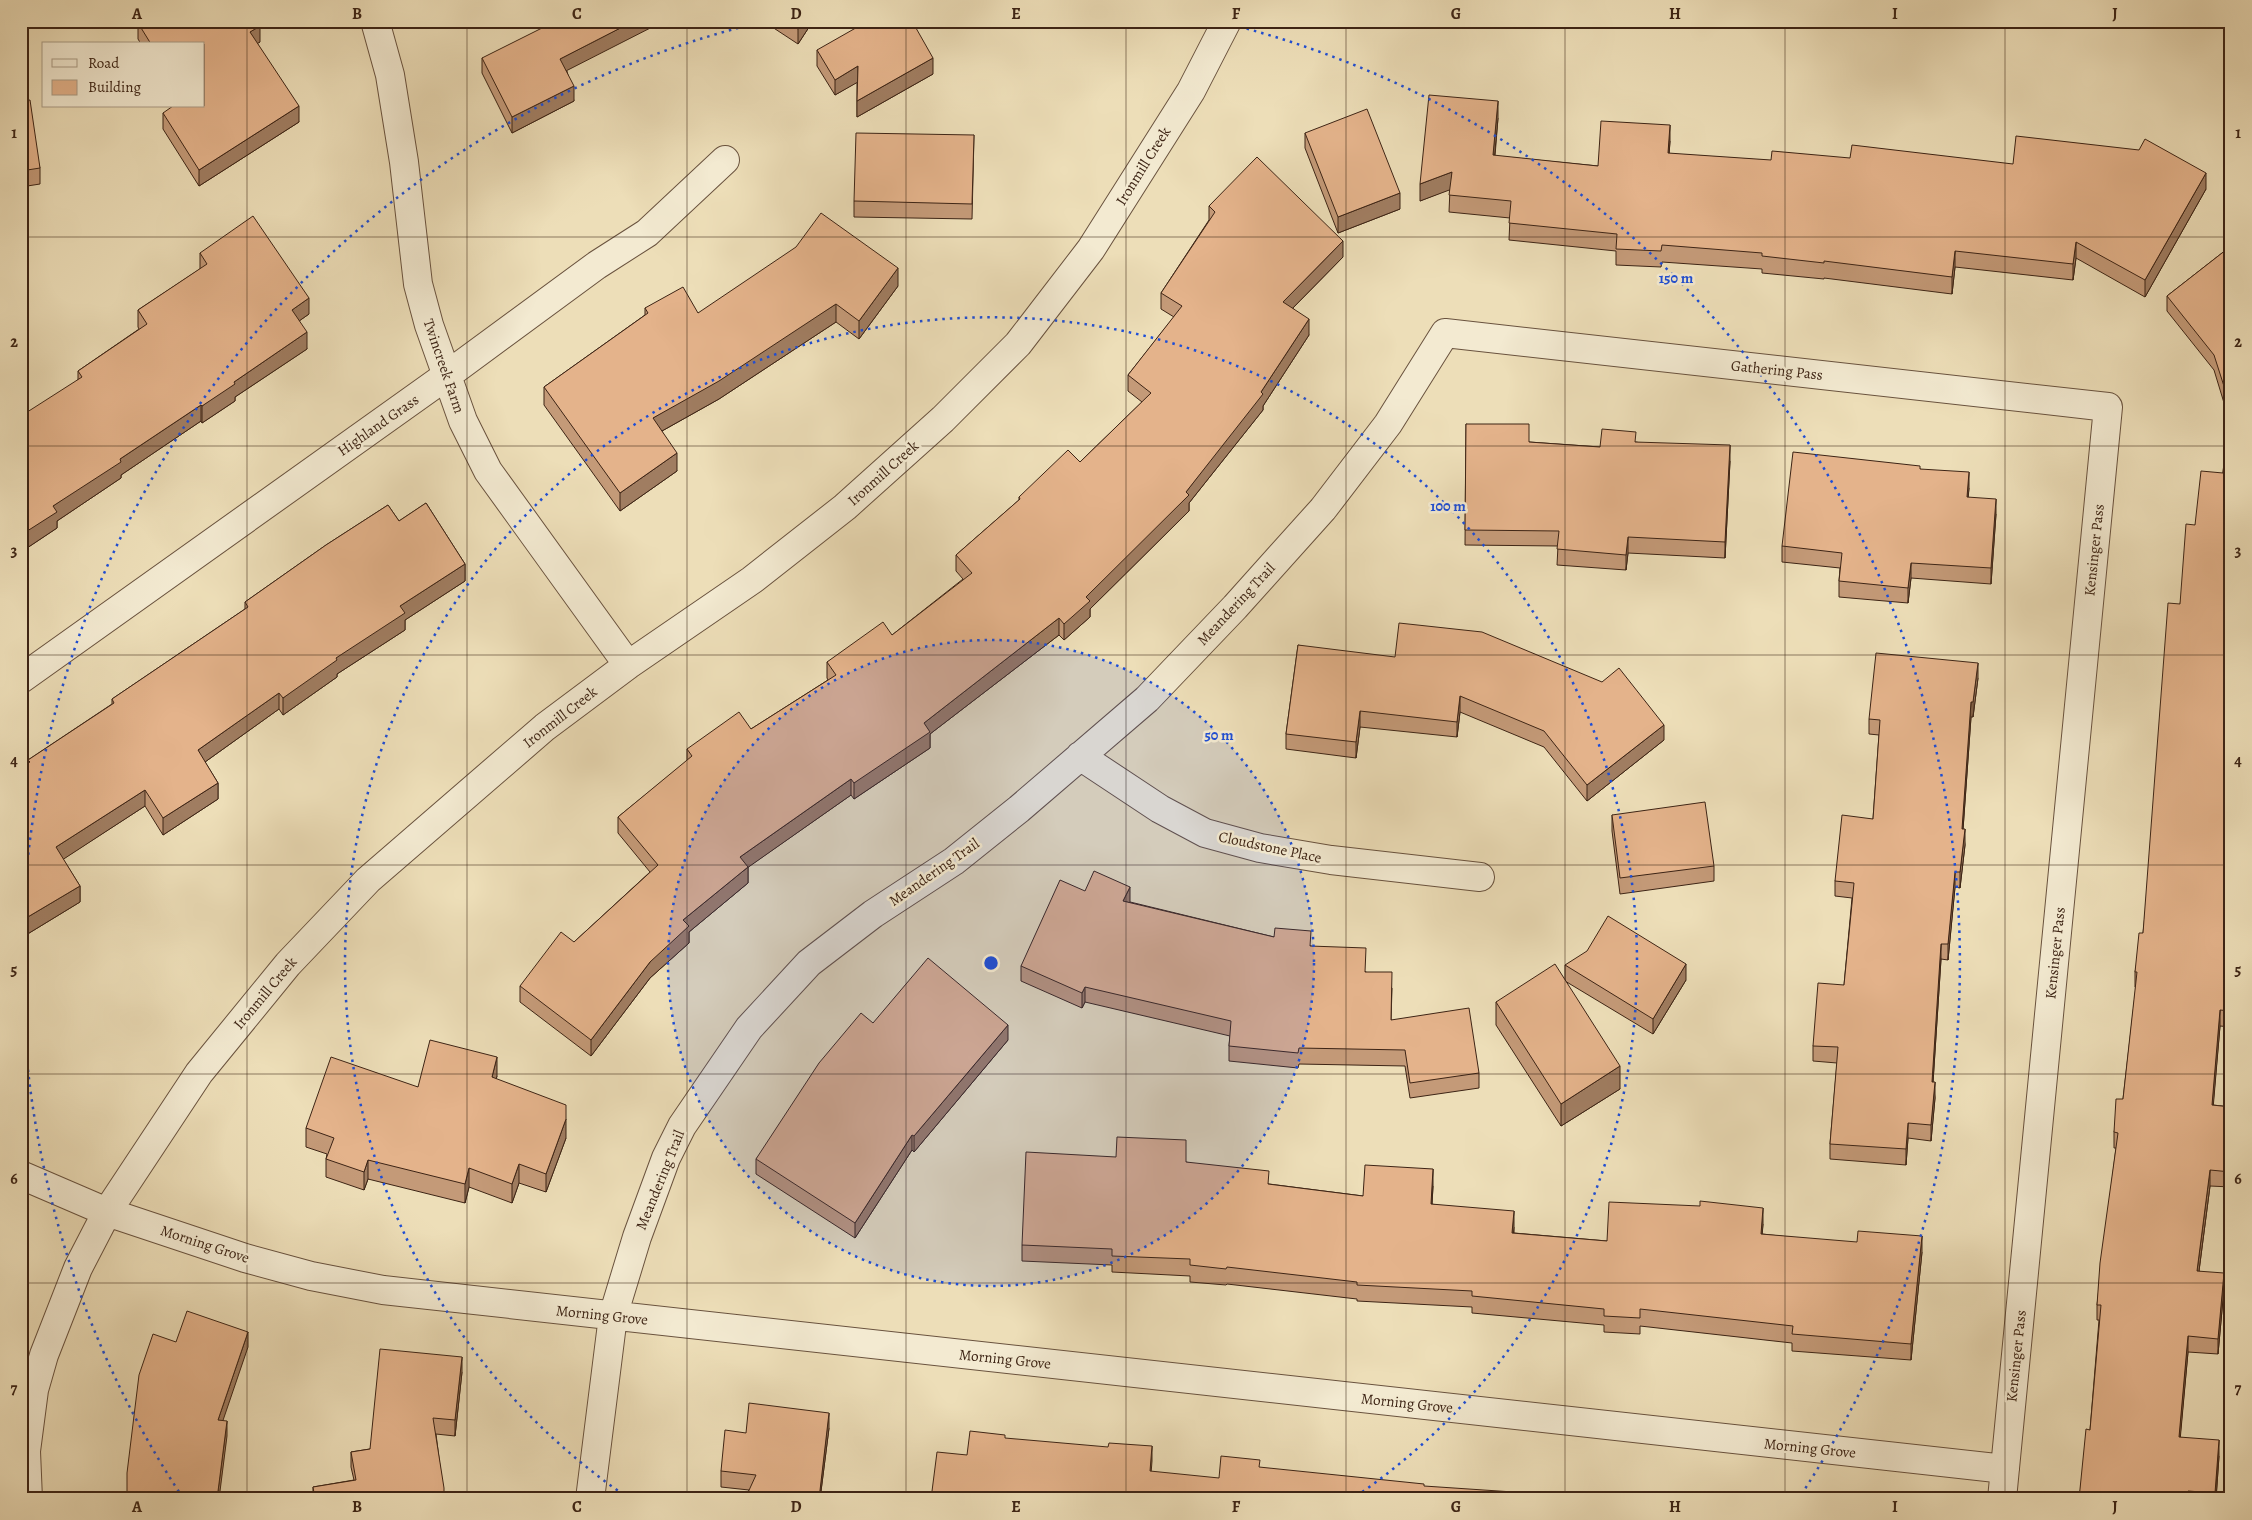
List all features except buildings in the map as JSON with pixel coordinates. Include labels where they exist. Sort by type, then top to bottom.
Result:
[{"type":"street","name":"Twincreek Farm","points":[[374,21],[390,75],[404,162],[418,284],[429,325],[463,421],[488,471],[628,665]]},
{"type":"street","name":"Ironmill Creek","points":[[28,1499],[26,1450],[34,1390],[44,1355],[78,1268],[107,1212],[199,1073],[288,964],[368,880],[545,727],[628,665],[752,580],[845,507],[943,419],[1018,344],[1091,248],[1191,91],[1227,21]]},
{"type":"street","name":"Highland Grass","points":[[21,679],[446,376],[597,264],[647,233],[724,160]]},
{"type":"street","name":"Gathering Pass","points":[[1445,333],[2108,406]]},
{"type":"street","name":"Meandering Trail","points":[[590,1499],[613,1316],[637,1237],[666,1158],[682,1126],[749,1028],[809,963],[873,914],[954,861],[1019,809],[1147,699],[1235,607],[1323,509],[1388,424],[1445,333]]},
{"type":"street","name":"Kensinger Pass","points":[[2002,1499],[2108,406]]},
{"type":"street","name":"Cloudstone Place","points":[[1080,756],[1160,808],[1205,833],[1260,848],[1331,860],[1480,877]]},
{"type":"street","name":"Morning Grove","points":[[21,1175],[107,1212],[245,1258],[320,1278],[383,1290],[2005,1470]]}]
